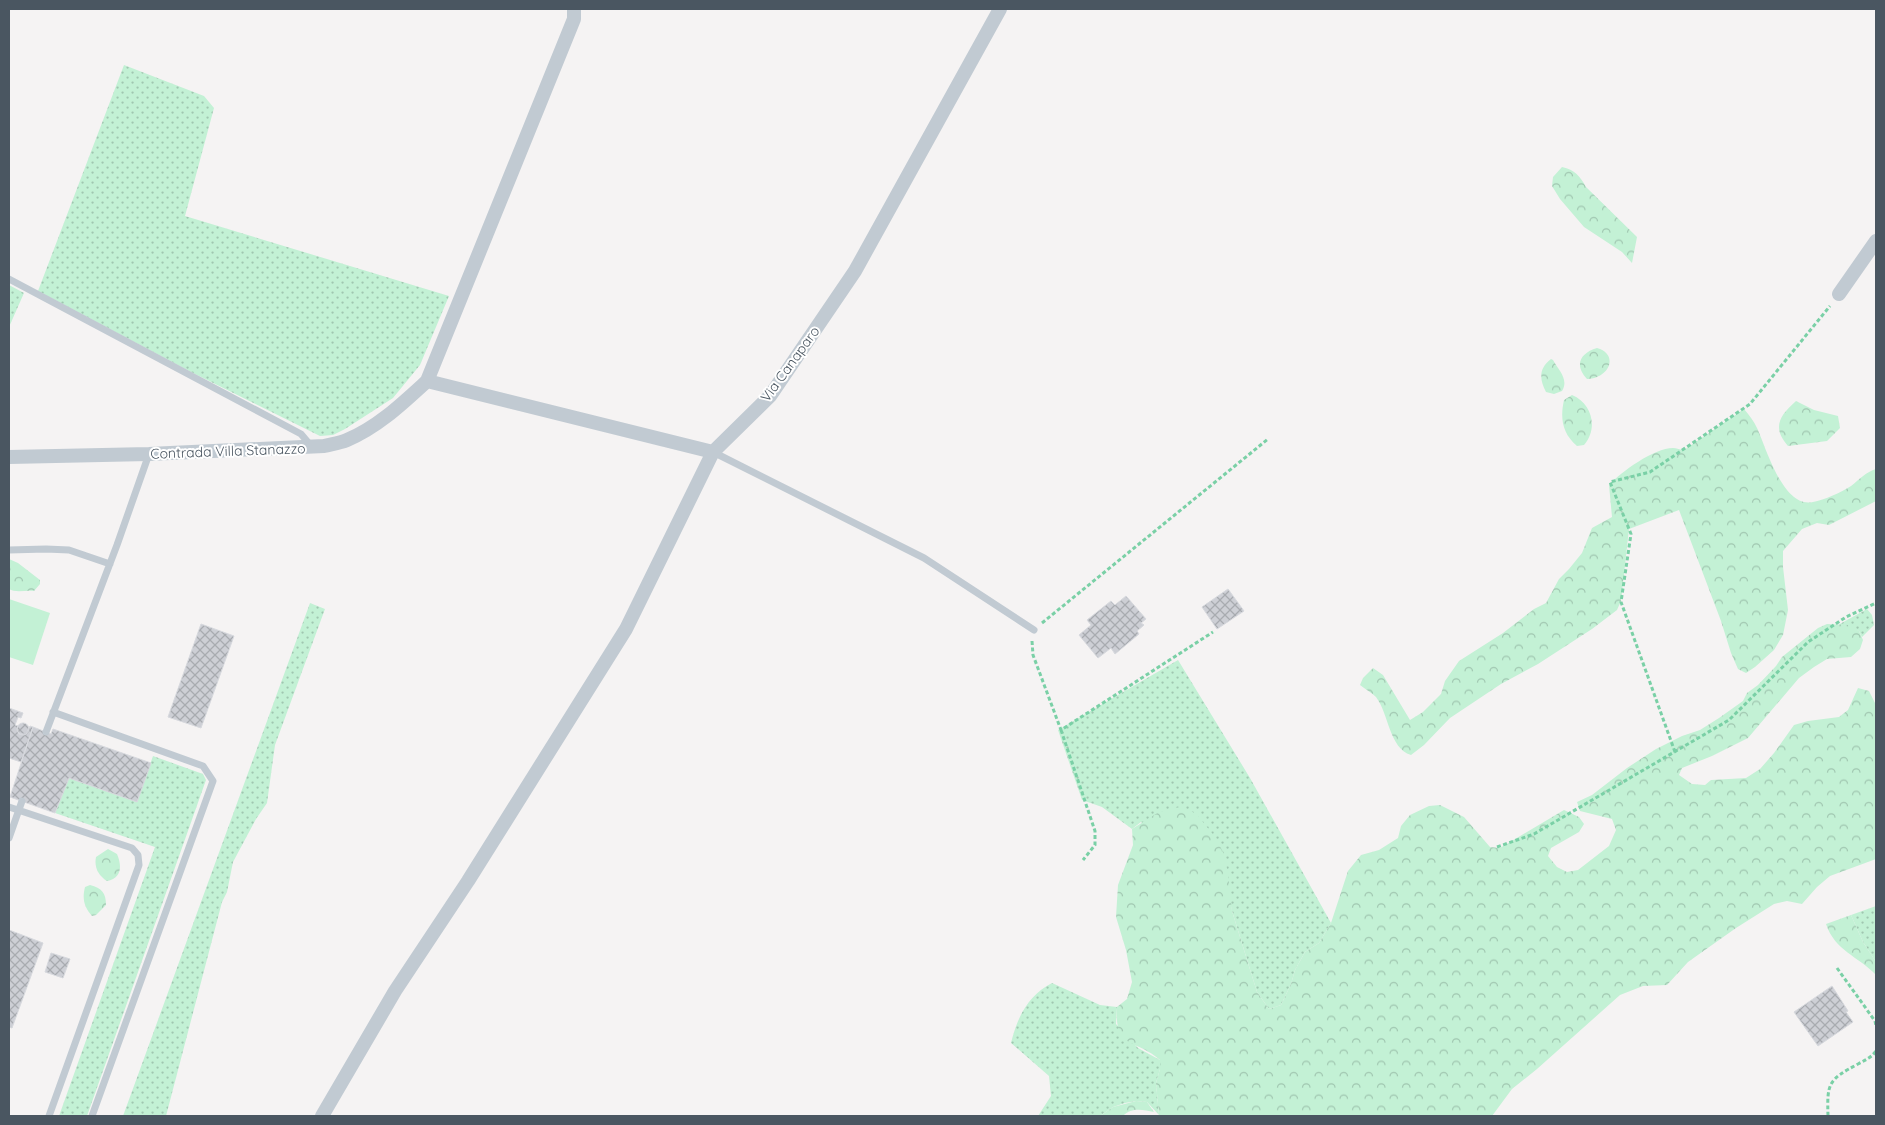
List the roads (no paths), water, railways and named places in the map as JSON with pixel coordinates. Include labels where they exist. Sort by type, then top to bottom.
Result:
[{"type":"street","points":[[574,9],[574,19],[427,381],[713,452]]},
{"type":"street","name":"Via Canaparo","points":[[322,1116],[395,991],[468,881],[626,629],[713,452],[770,396],[855,271],[1000,9]]},
{"type":"street","points":[[1839,294],[1876,241]]},
{"type":"street","name":"Contrada Villa Stanazzo","points":[[9,457],[149,454],[324,446],[347,440],[370,428],[400,406],[427,381]]},
{"type":"lane","points":[[9,279],[301,434],[312,448]]},
{"type":"lane","points":[[713,452],[924,558],[1034,630]]},
{"type":"lane","points":[[46,732],[110,564],[149,454]]},
{"type":"lane","points":[[9,550],[69,550],[110,564]]},
{"type":"lane","points":[[53,712],[203,766],[213,781],[92,1116]]},
{"type":"lane","points":[[9,838],[22,801]]},
{"type":"lane","points":[[9,807],[132,848],[138,855],[139,865],[49,1116]]}]
